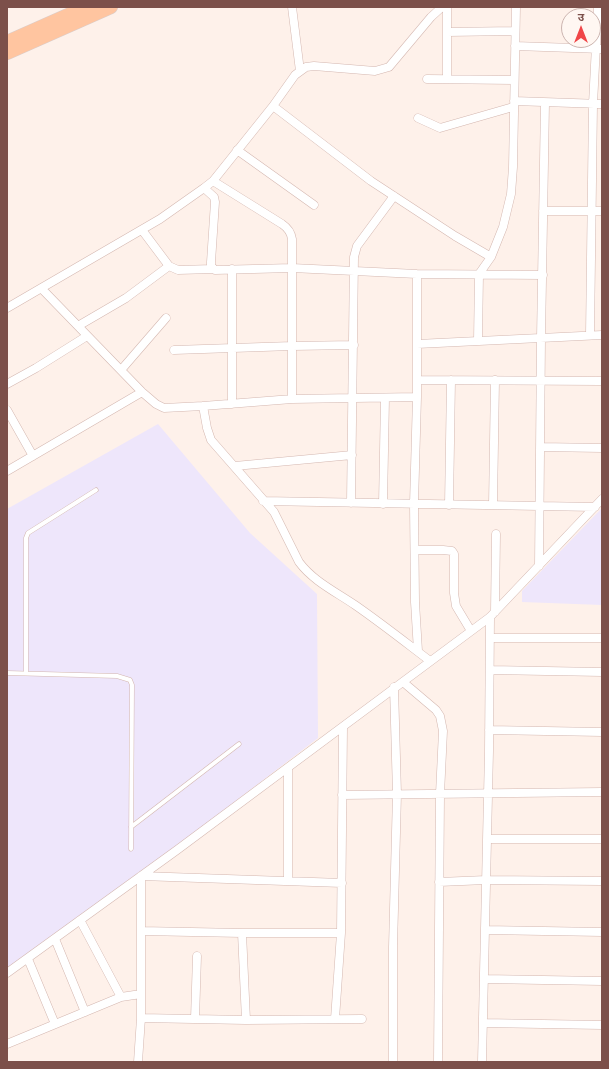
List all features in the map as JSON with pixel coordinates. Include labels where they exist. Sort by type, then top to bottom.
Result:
[{"type":"main road","points":[[7,42],[86,7]]},
{"type":"main road","points":[[7,53],[110,7]]},
{"type":"street","points":[[292,7],[300,71]]},
{"type":"street","points":[[7,308],[142,230],[204,188],[212,181],[273,106],[295,75],[300,71],[306,67],[314,66],[375,71],[389,66],[442,7]]},
{"type":"street","points":[[447,7],[447,79]]},
{"type":"street","points":[[478,341],[479,274],[491,256],[503,227],[511,194],[513,167],[516,7]]},
{"type":"street","points":[[590,336],[593,104],[599,49],[598,7]]},
{"type":"street","points":[[447,32],[515,31]]},
{"type":"street","points":[[515,46],[599,49]]},
{"type":"street","points":[[427,79],[514,80]]},
{"type":"street","points":[[539,566],[540,380],[546,103]]},
{"type":"street","points":[[418,118],[440,128],[513,104],[602,104]]},
{"type":"street","points":[[273,106],[371,181],[455,236],[491,256]]},
{"type":"street","points":[[237,150],[314,205]]},
{"type":"street","points":[[212,181],[287,228],[291,233],[292,399]]},
{"type":"street","points":[[204,188],[214,197],[215,202],[211,262],[213,269]]},
{"type":"street","points":[[351,503],[354,257],[357,246],[394,196]]},
{"type":"street","points":[[543,210],[602,211]]},
{"type":"street","points":[[142,230],[169,266],[178,270],[292,268],[417,274],[543,275]]},
{"type":"street","points":[[78,326],[126,298],[169,266]]},
{"type":"street","points":[[232,269],[232,404]]},
{"type":"street","points":[[417,274],[418,397],[414,504],[415,602],[418,651]]},
{"type":"street","points":[[42,289],[142,392],[156,404],[164,408],[292,399],[418,397]]},
{"type":"street","points":[[121,370],[166,318]]},
{"type":"street","points":[[417,344],[602,335]]},
{"type":"street","points":[[7,384],[36,368],[87,336]]},
{"type":"street","points":[[174,350],[354,345]]},
{"type":"street","points":[[417,380],[602,381]]},
{"type":"street","points":[[448,505],[451,380]]},
{"type":"street","points":[[493,506],[494,380]]},
{"type":"street","points":[[7,471],[142,392]]},
{"type":"street","points":[[383,504],[385,398]]},
{"type":"street","points":[[203,406],[211,440],[276,515],[299,562],[304,569],[312,576],[356,605],[430,660]]},
{"type":"street","points":[[7,410],[33,456]]},
{"type":"street","points":[[540,447],[602,448]]},
{"type":"street","points":[[235,466],[352,455]]},
{"type":"street","points":[[7,973],[288,768],[492,615],[602,499]]},
{"type":"street","points":[[263,501],[595,507]]},
{"type":"street","points":[[482,1062],[490,670],[496,534]]},
{"type":"street","points":[[415,550],[452,551],[454,554],[454,593],[456,606],[471,631]]},
{"type":"street","points":[[491,638],[602,638]]},
{"type":"street","points":[[490,670],[602,672]]},
{"type":"street","points":[[402,682],[436,710],[440,716],[442,731],[440,794],[438,1062]]},
{"type":"street","points":[[393,1062],[393,947],[397,794],[394,688]]},
{"type":"street","points":[[335,1019],[341,933],[343,727]]},
{"type":"street","points":[[489,730],[602,732]]},
{"type":"street","points":[[288,768],[288,880]]},
{"type":"street","points":[[342,795],[488,792],[602,792]]},
{"type":"street","points":[[487,839],[602,839]]},
{"type":"street","points":[[141,876],[342,883]]},
{"type":"street","points":[[138,1062],[141,1018],[141,876]]},
{"type":"street","points":[[440,882],[486,880],[602,881]]},
{"type":"street","points":[[80,920],[121,997]]},
{"type":"street","points":[[485,930],[602,932]]},
{"type":"street","points":[[141,931],[341,933]]},
{"type":"street","points":[[242,933],[246,1020]]},
{"type":"street","points":[[55,939],[85,1012]]},
{"type":"street","points":[[195,1019],[197,956]]},
{"type":"street","points":[[28,958],[55,1024]]},
{"type":"street","points":[[484,979],[602,981]]},
{"type":"street","points":[[7,1044],[121,997],[141,994]]},
{"type":"street","points":[[141,1018],[246,1020],[362,1019]]},
{"type":"street","points":[[483,1023],[602,1025]]},
{"type":"lane","points":[[26,673],[26,538],[28,533],[96,490]]},
{"type":"lane","points":[[7,673],[117,676],[130,680],[132,685],[131,849]]},
{"type":"lane","points":[[131,827],[239,744]]},
{"type":"shaded area","points":[[158,424],[250,533],[317,594],[318,738],[156,862],[7,969],[7,509]]},
{"type":"shaded area","points":[[602,508],[602,605],[522,602],[522,591]]}]
